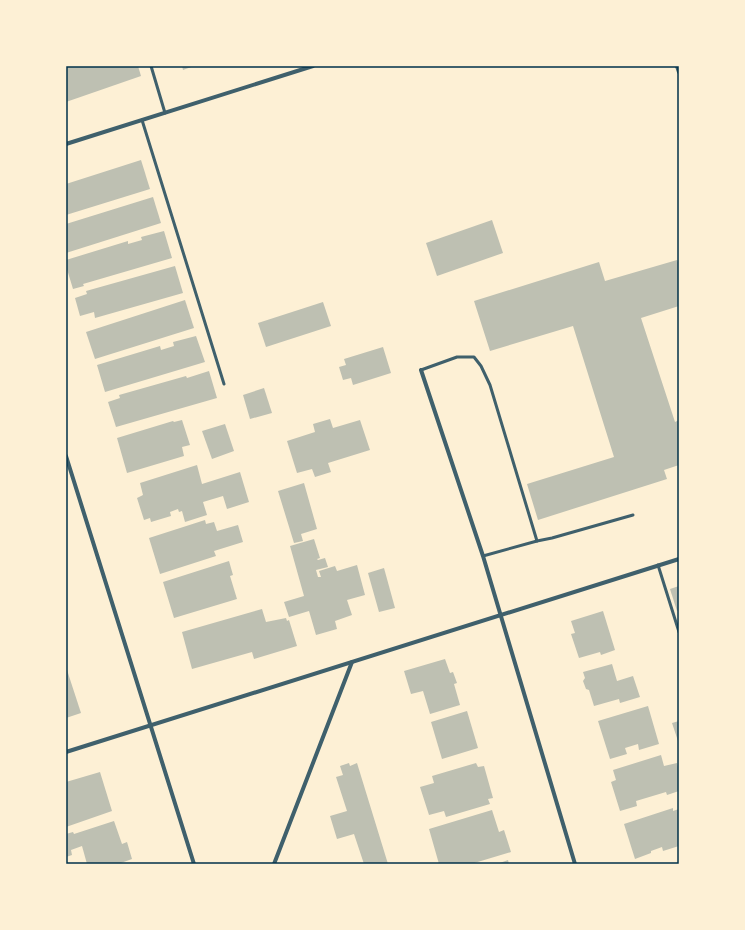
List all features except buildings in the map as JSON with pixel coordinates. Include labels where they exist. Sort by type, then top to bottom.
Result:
[{"type":"street","points":[[66,144],[313,66]]},
{"type":"street","points":[[677,66],[679,72]]},
{"type":"street","points":[[421,370],[483,556],[575,864]]},
{"type":"street","points":[[66,456],[194,864]]},
{"type":"street","points":[[66,752],[679,559]]},
{"type":"street","points":[[274,864],[352,662]]},
{"type":"lane","points":[[151,66],[166,113]]},
{"type":"lane","points":[[142,120],[224,384]]},
{"type":"lane","points":[[421,370],[457,357],[474,357],[481,366],[490,385],[537,541]]},
{"type":"lane","points":[[483,556],[633,515]]},
{"type":"lane","points":[[658,565],[679,632]]}]
